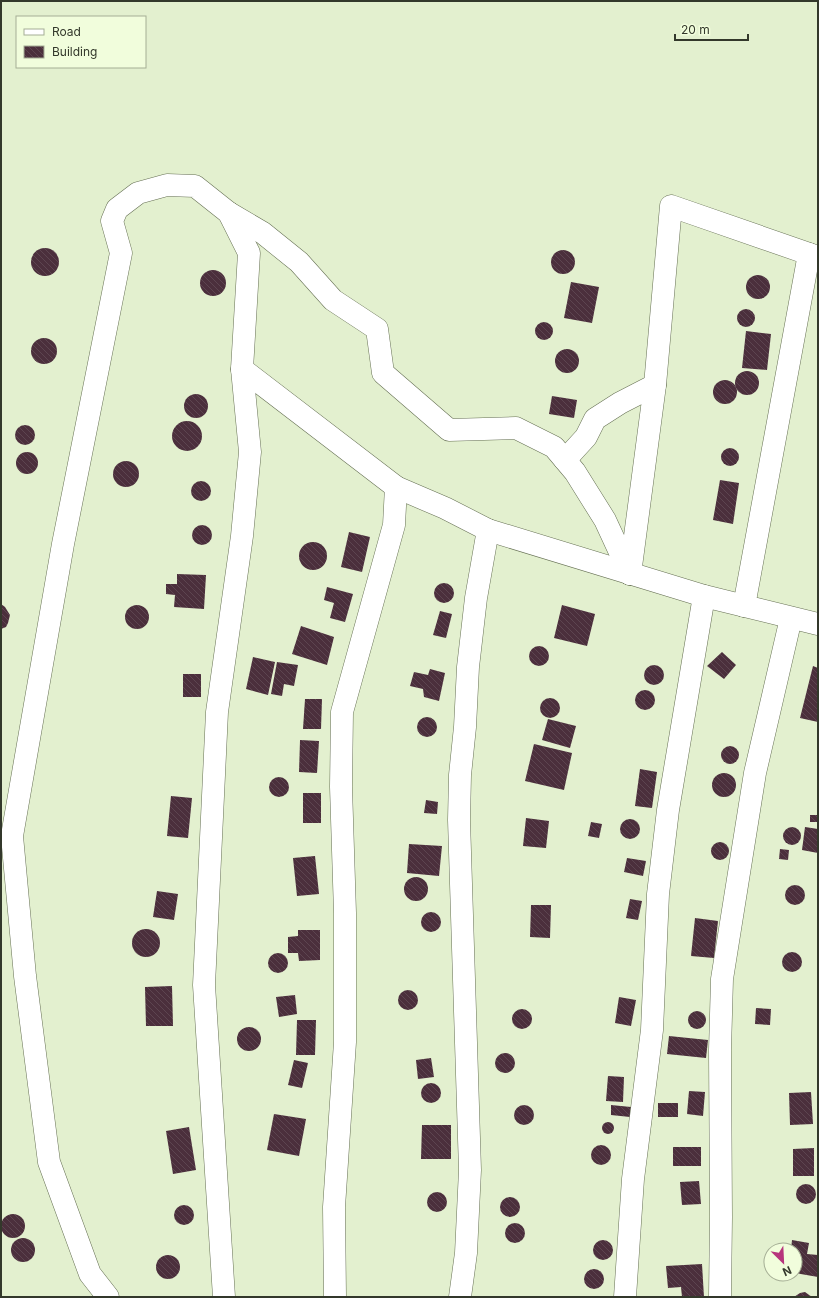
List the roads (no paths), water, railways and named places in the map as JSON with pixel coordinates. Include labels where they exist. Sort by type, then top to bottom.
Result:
[{"type":"street","points":[[108,1297],[90,1274],[49,1162],[26,976],[12,836],[63,544],[121,253],[112,221],[117,209],[138,193],[167,185],[196,186],[229,212],[263,233],[299,262],[333,300],[377,329],[383,374],[449,430],[516,428],[554,447],[575,472],[605,520],[630,574]]},
{"type":"street","points":[[630,574],[655,385],[672,206],[814,255],[744,606]]},
{"type":"street","points":[[224,1297],[204,985],[217,712],[242,536],[250,452],[242,369],[249,253],[229,212]]},
{"type":"street","points":[[242,369],[396,487],[445,508],[488,530],[704,596],[818,624]]},
{"type":"street","points":[[565,460],[586,437],[595,420],[620,403],[655,385]]},
{"type":"street","points":[[335,1297],[334,1207],[345,1042],[345,913],[341,787],[342,712],[394,525],[396,487]]},
{"type":"street","points":[[460,1297],[466,1253],[470,1170],[459,820],[460,775],[465,727],[468,667],[475,606],[488,530]]},
{"type":"street","points":[[625,1297],[633,1179],[652,1030],[658,894],[668,810],[704,596]]},
{"type":"street","points":[[720,1297],[720,1050],[722,979],[755,773],[791,618]]}]
